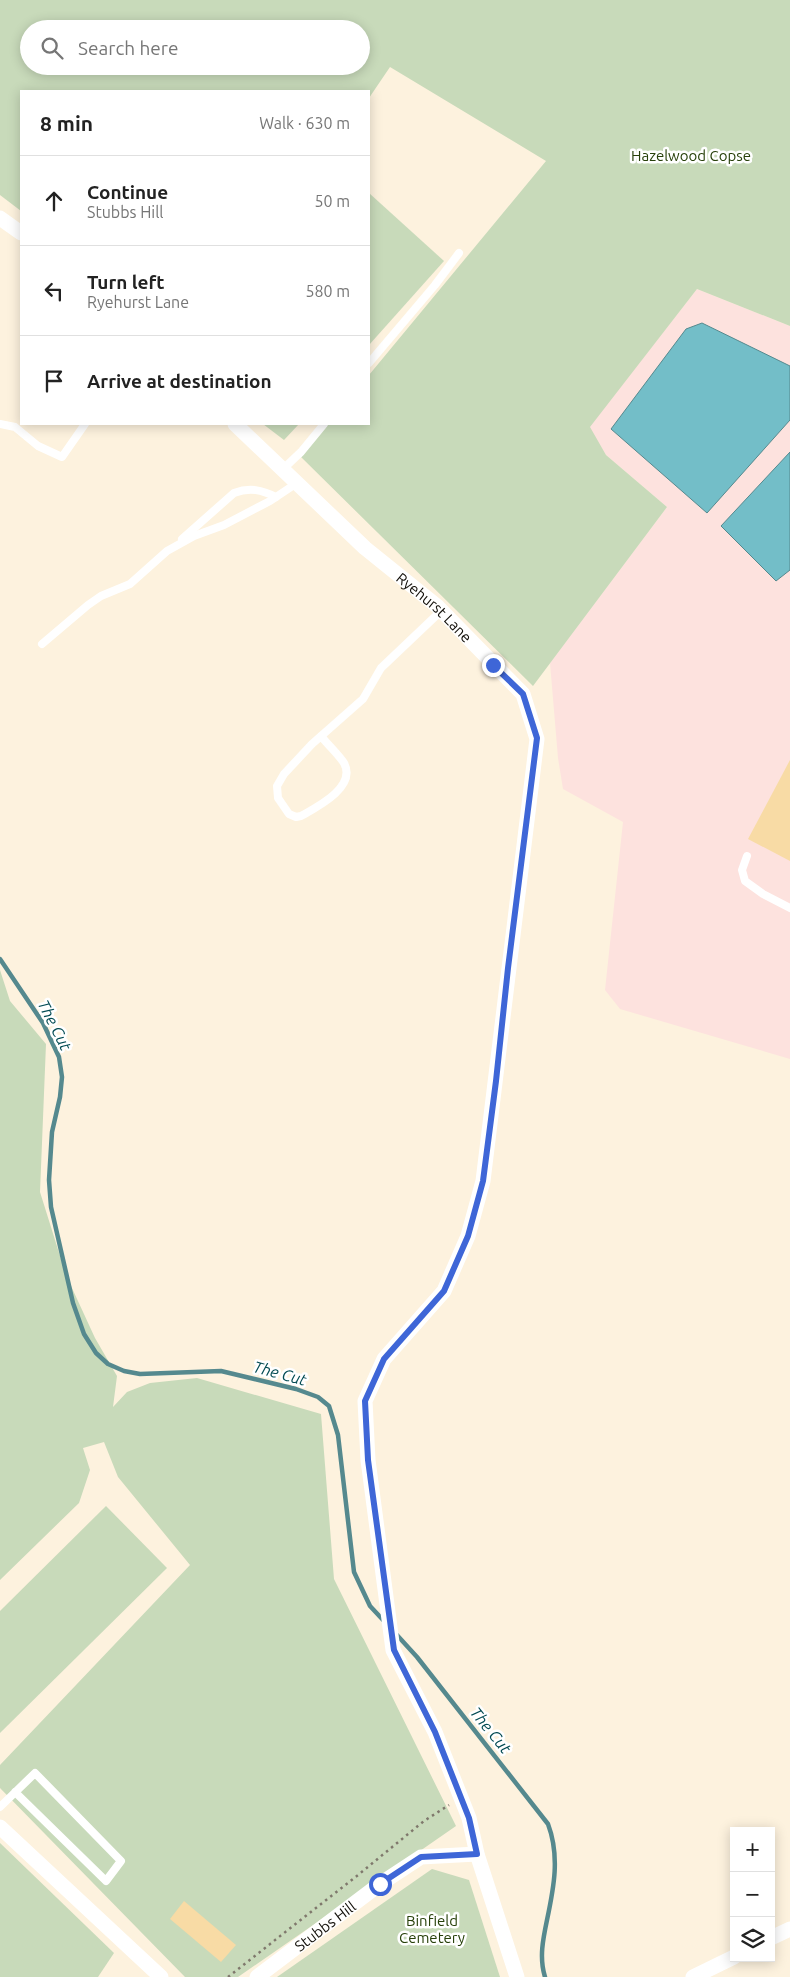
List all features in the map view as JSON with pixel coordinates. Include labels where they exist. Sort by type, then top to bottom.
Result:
[{"type":"street","points":[[0,218],[20,232]]},
{"type":"street","name":"Ryehurst Lane","points":[[236,425],[382,564],[441,611],[523,694],[537,738],[509,959],[496,1081],[483,1181],[476,1209],[468,1236],[444,1291],[384,1359],[365,1401],[368,1460],[393,1645],[435,1732],[469,1818],[477,1854],[517,1977]]},
{"type":"street","points":[[0,1827],[161,1977]]},
{"type":"street","name":"Stubbs Hill","points":[[257,1977],[380,1884],[421,1857],[477,1854]]},
{"type":"street","points":[[775,1936],[790,1929]]},
{"type":"street","points":[[693,1977],[730,1959]]},
{"type":"lane","points":[[370,362],[435,285],[459,253]]},
{"type":"lane","points":[[0,424],[15,428],[38,446],[62,458],[84,425]]},
{"type":"lane","points":[[283,469],[301,452],[323,425]]},
{"type":"lane","points":[[42,644],[88,605],[102,596],[130,584],[167,550],[194,536],[224,525],[276,497],[297,483]]},
{"type":"lane","points":[[175,546],[201,520],[234,493],[241,490],[256,489],[276,497]]},
{"type":"lane","points":[[321,736],[344,764],[346,774],[342,788],[301,816],[296,817],[289,814],[278,798],[277,786],[293,762],[321,736],[363,700],[381,668],[441,611]]},
{"type":"lane","points":[[747,856],[742,870],[745,881],[763,894],[790,908]]},
{"type":"lane","points":[[0,1806],[14,1792],[35,1773],[121,1862],[106,1881],[14,1792]]},
{"type":"path","points":[[228,1977],[424,1821],[460,1797]]},
{"type":"shaded area","points":[[697,289],[790,326],[790,1059],[620,1009],[605,990],[623,822],[563,789],[558,758],[550,663],[667,507],[606,455],[589,427]]},
{"type":"green space","name":"Hazelwood Copse","points":[[0,0],[790,0],[790,326],[697,289],[590,427],[606,455],[667,507],[533,686],[301,457],[327,425],[370,425],[370,374],[546,161],[390,67],[370,97],[370,90],[20,90],[20,210],[0,195]]},
{"type":"green space","points":[[370,194],[444,261],[370,344]]},
{"type":"green space","points":[[264,425],[298,425],[284,440]]},
{"type":"green space","points":[[0,970],[10,1001],[46,1044],[40,1192],[66,1275],[95,1338],[117,1376],[113,1407],[127,1392],[150,1383],[197,1378],[321,1414],[334,1579],[456,1826],[238,1977],[185,1977],[0,1788],[0,1765],[190,1565],[118,1477],[104,1442],[83,1448],[90,1470],[79,1503],[0,1580]]},
{"type":"green space","points":[[106,1506],[167,1568],[0,1733],[0,1611]]},
{"type":"green space","points":[[0,1843],[114,1953],[98,1977],[0,1977]]},
{"type":"green space","name":"Binfield Cemetery","points":[[432,1869],[469,1880],[500,1977],[277,1977]]},
{"type":"water","points":[[702,323],[790,366],[790,420],[707,513],[611,429],[686,329]]},
{"type":"water","points":[[790,452],[790,570],[776,581],[721,526]]},
{"type":"building","points":[[790,760],[790,861],[748,839]]},
{"type":"building","points":[[184,1901],[236,1945],[221,1962],[170,1919]]},
{"type":"waterway","name":"The Cut","points":[[0,959],[43,1023],[59,1057],[62,1077],[60,1097],[52,1132],[49,1180],[51,1207],[73,1303],[84,1334],[96,1353],[108,1364],[124,1371],[140,1374],[221,1371],[296,1389],[318,1397],[329,1406],[338,1435],[354,1572],[370,1606],[384,1621]]},
{"type":"waterway","name":"The Cut","points":[[396,1634],[417,1657],[548,1824],[554,1848],[555,1872],[542,1949],[545,1977]]},
{"type":"route","points":[[380,1884],[421,1857],[477,1854],[469,1818],[435,1732],[394,1650],[368,1460],[365,1401],[384,1359],[444,1291],[468,1236],[483,1181],[537,738],[523,694],[493,665]]}]
